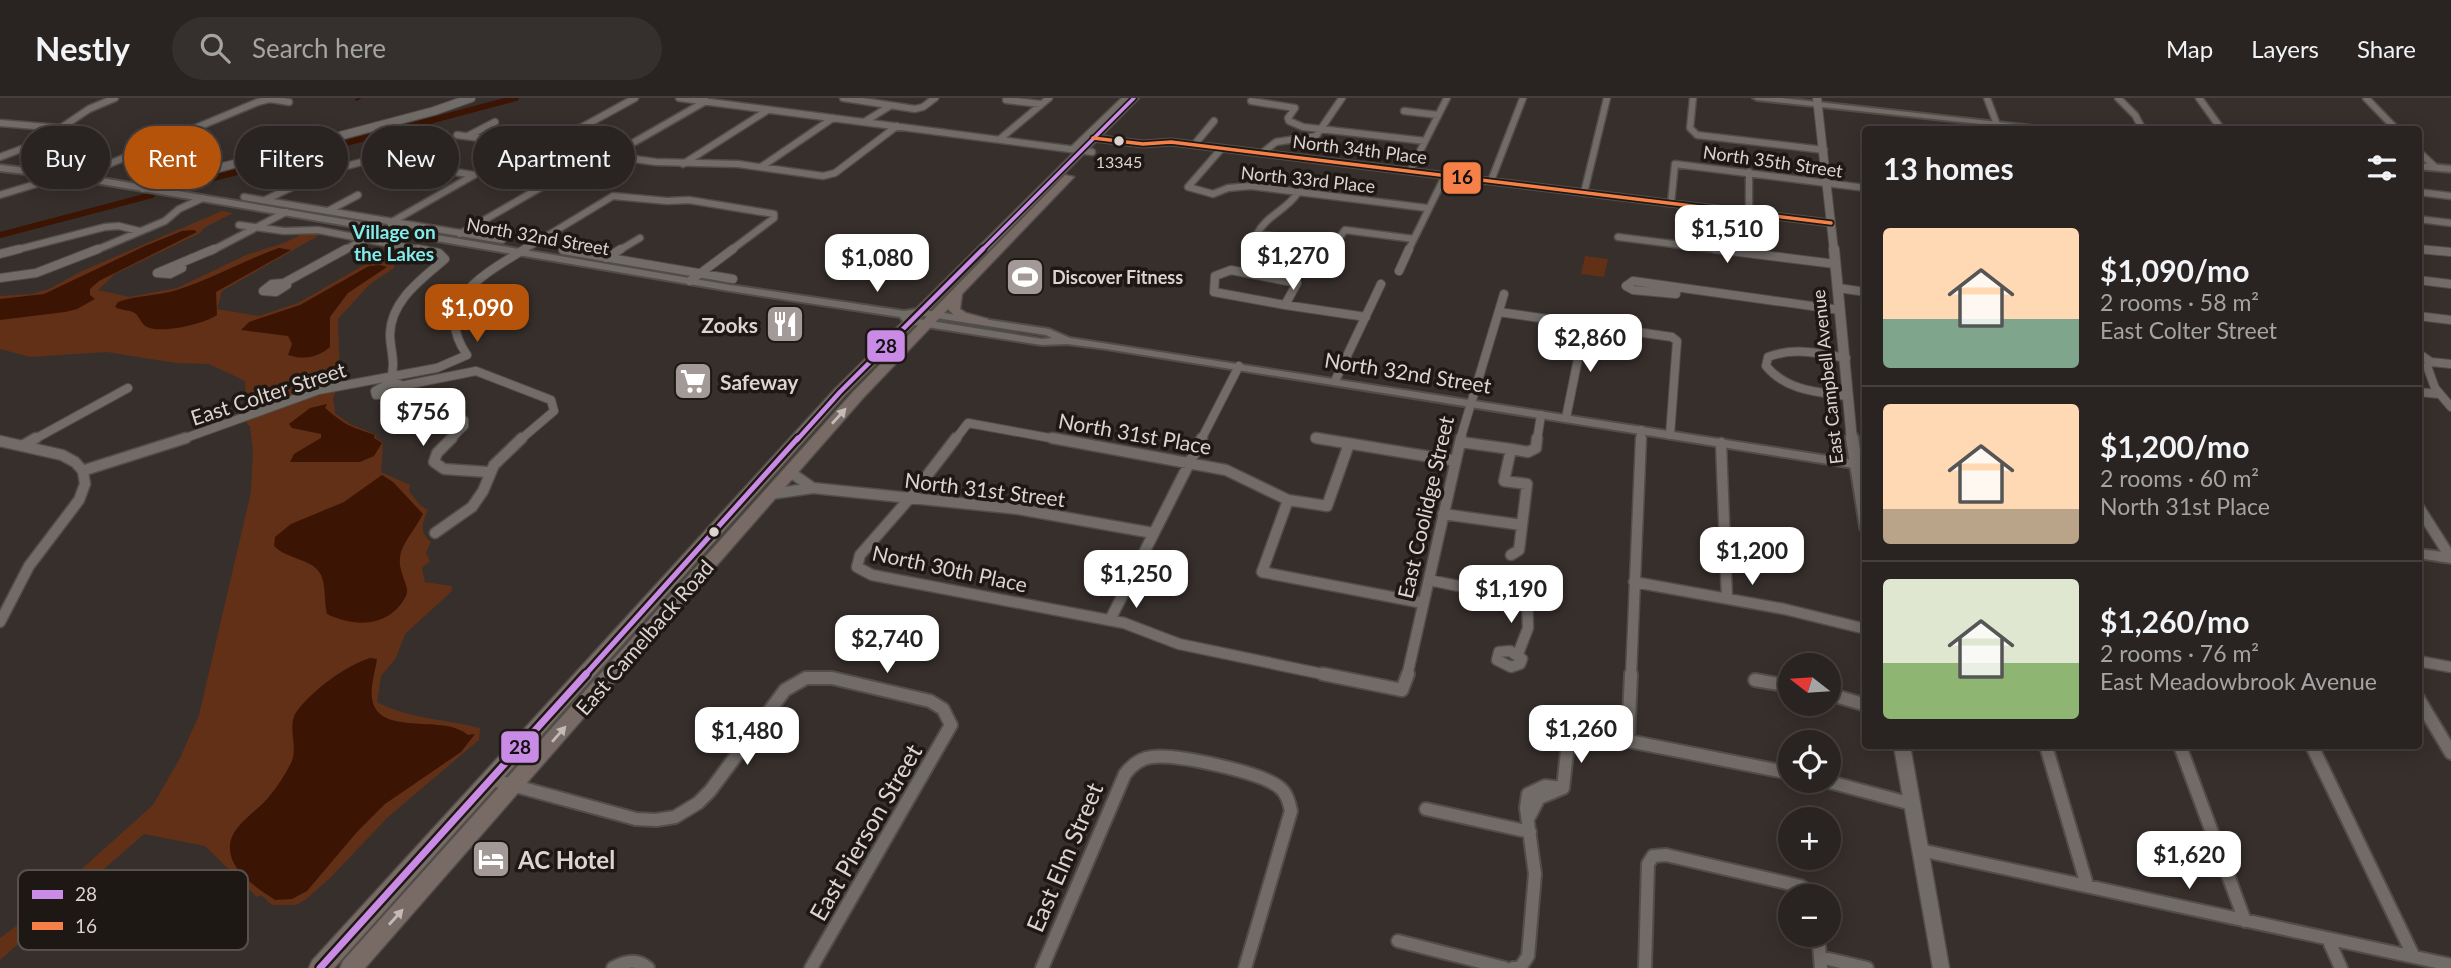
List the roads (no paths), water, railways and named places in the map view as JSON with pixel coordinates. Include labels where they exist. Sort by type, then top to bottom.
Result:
[{"type":"main road","name":"East Camelback Road","points":[[1099,139],[1133,98]]},
{"type":"main road","name":"East Camelback Road","points":[[320,968],[910,316],[1082,150],[1099,139],[1145,98]]},
{"type":"main road","points":[[1757,98],[1818,101],[2031,126]]},
{"type":"main road","name":"East Camelback Road","points":[[351,968],[858,395],[1045,202],[1082,150]]},
{"type":"main road","points":[[2422,166],[2451,169]]},
{"type":"main road","name":"North 32nd Street","points":[[0,168],[21,170]]},
{"type":"main road","name":"North 32nd Street","points":[[149,189],[930,319],[1042,342],[1067,341],[1240,366],[1860,465]]},
{"type":"main road","points":[[1030,200],[1045,202]]},
{"type":"main road","points":[[955,275],[971,278]]},
{"type":"main road","points":[[957,292],[954,310],[962,316],[984,322]]},
{"type":"main road","name":"North 32nd Street","points":[[930,319],[984,322],[1049,332],[1067,341]]},
{"type":"main road","points":[[840,392],[858,395]]},
{"type":"main road","points":[[2422,554],[2451,558]]},
{"type":"main road","points":[[673,577],[694,580]]},
{"type":"street","points":[[63,126],[89,109],[115,98]]},
{"type":"street","points":[[221,167],[434,111],[471,98]]},
{"type":"street","points":[[584,126],[635,98]]},
{"type":"street","points":[[679,98],[1082,150]]},
{"type":"street","points":[[843,99],[919,109],[936,98]]},
{"type":"street","points":[[1000,139],[1049,98]]},
{"type":"street","name":"East Camelback Road","points":[[1082,150],[1126,98]]},
{"type":"street","points":[[1262,153],[1276,142],[1311,138],[1322,129],[1342,98]]},
{"type":"street","points":[[1410,171],[1447,98]]},
{"type":"street","points":[[1491,181],[1522,98]]},
{"type":"street","points":[[1584,193],[1607,98]]},
{"type":"street","points":[[1693,98],[1690,128],[1697,135],[1824,150]]},
{"type":"street","points":[[1987,98],[1996,122]]},
{"type":"street","points":[[2118,98],[2135,115],[2141,126]]},
{"type":"street","points":[[2199,98],[2219,126]]},
{"type":"street","points":[[2367,98],[2393,126]]},
{"type":"street","points":[[110,164],[258,102],[270,99],[289,102]]},
{"type":"street","points":[[635,139],[708,100]]},
{"type":"street","points":[[1006,100],[1041,104]]},
{"type":"street","points":[[1251,101],[1291,106],[1295,110],[1288,118],[1289,121],[1322,129],[1425,141]]},
{"type":"street","name":"East Campbell Avenue","points":[[1818,101],[1846,358],[1847,396],[1862,486]]},
{"type":"street","points":[[863,122],[869,114],[887,106]]},
{"type":"street","points":[[863,122],[887,106]]},
{"type":"street","points":[[682,164],[768,110]]},
{"type":"street","points":[[1404,111],[1438,115]]},
{"type":"street","points":[[869,114],[877,115]]},
{"type":"street","points":[[761,167],[833,118]]},
{"type":"street","points":[[1194,145],[1214,121]]},
{"type":"street","points":[[468,136],[495,122]]},
{"type":"street","points":[[0,123],[23,126]]},
{"type":"street","points":[[635,158],[682,164],[761,167],[830,176],[897,126]]},
{"type":"street","points":[[459,135],[473,137]]},
{"type":"street","name":"North 34th Place","points":[[1099,139],[1222,148],[1830,223]]},
{"type":"street","name":"North 33rd Place","points":[[1222,148],[1188,187],[1213,194],[1228,188],[1251,186],[1297,194],[1427,208]]},
{"type":"street","points":[[0,157],[21,149]]},
{"type":"street","points":[[2422,155],[2435,167]]},
{"type":"street","points":[[252,206],[324,172],[373,159],[474,175],[381,228]]},
{"type":"street","name":"North 35th Street","points":[[1671,203],[1675,164],[1862,188]]},
{"type":"street","points":[[1749,172],[1749,213]]},
{"type":"street","points":[[1399,271],[1427,208],[1445,176]]},
{"type":"street","points":[[0,195],[21,189]]},
{"type":"street","points":[[450,240],[538,189]]},
{"type":"street","points":[[2422,192],[2451,196]]},
{"type":"street","points":[[1297,194],[1289,206],[1267,219],[1257,234],[1334,245],[1345,230],[1414,239]]},
{"type":"street","points":[[328,211],[358,195]]},
{"type":"street","name":"East Colter Street","points":[[85,470],[196,435],[323,389],[391,379],[464,359],[467,355],[454,335],[452,317],[473,284],[519,252],[613,195],[667,201],[689,200],[774,214],[774,218],[700,274]]},
{"type":"street","name":"North 32nd Street","points":[[244,197],[502,240]]},
{"type":"street","points":[[0,278],[47,270],[140,231],[206,198]]},
{"type":"street","points":[[179,266],[289,212]]},
{"type":"street","points":[[2422,219],[2451,223]]},
{"type":"street","points":[[239,225],[284,232],[318,230],[426,249],[439,253],[445,259],[411,290],[395,312],[390,334],[396,364],[391,379],[375,393],[380,396],[391,394],[401,386],[476,371],[551,400],[554,411],[515,443],[488,472],[483,493],[477,502],[436,533]]},
{"type":"street","points":[[0,254],[105,227],[119,226],[140,231]]},
{"type":"street","points":[[1618,237],[1835,264]]},
{"type":"street","points":[[284,283],[365,238]]},
{"type":"street","points":[[606,258],[640,238]]},
{"type":"street","points":[[2422,249],[2451,252]]},
{"type":"street","name":"North 32nd Street","points":[[563,250],[733,279]]},
{"type":"street","points":[[1285,305],[1297,283],[1231,270],[1215,276],[1214,292],[1285,305],[1366,317]]},
{"type":"street","points":[[690,281],[700,274]]},
{"type":"street","points":[[2422,280],[2451,284]]},
{"type":"street","points":[[1697,291],[1690,296],[1633,290],[1626,286],[1633,281],[1798,305],[1840,307]]},
{"type":"street","points":[[1335,381],[1381,284]]},
{"type":"street","points":[[1838,288],[1862,291]]},
{"type":"street","name":"East Coolidge Street","points":[[1402,690],[1460,442],[1504,294]]},
{"type":"street","points":[[1499,312],[1672,337],[1677,341],[1670,435]]},
{"type":"street","points":[[2422,316],[2451,320]]},
{"type":"street","points":[[1566,418],[1585,324]]},
{"type":"street","points":[[1846,358],[1795,350],[1768,356],[1766,366],[1774,378],[1789,386],[1847,396]]},
{"type":"street","points":[[2422,356],[2431,362],[2451,364]]},
{"type":"street","points":[[2431,362],[2427,366],[2428,376],[2451,407]]},
{"type":"street","points":[[1110,620],[1240,366]]},
{"type":"street","points":[[391,379],[401,386]]},
{"type":"street","points":[[22,446],[128,388]]},
{"type":"street","points":[[2422,392],[2439,394]]},
{"type":"street","points":[[391,394],[464,420],[464,426],[437,453],[434,462],[444,469],[488,472]]},
{"type":"street","points":[[1460,442],[1528,452],[1536,448],[1541,415]]},
{"type":"street","name":"North 31st Place","points":[[909,499],[968,423],[1235,472],[1265,491],[1288,500],[1327,506],[1349,444]]},
{"type":"street","points":[[1628,740],[1641,430]]},
{"type":"street","points":[[1315,438],[1456,461]]},
{"type":"street","points":[[0,441],[64,456],[85,470],[84,491],[29,566],[0,622]]},
{"type":"street","points":[[1721,443],[1727,598]]},
{"type":"street","points":[[1511,449],[1504,481],[1528,484],[1519,550],[1511,555]]},
{"type":"street","name":"North 31st Street","points":[[760,479],[813,488],[1018,509],[1153,533]]},
{"type":"street","name":"North 31st Street","points":[[780,483],[813,488]]},
{"type":"street","name":"North 30th Place","points":[[909,499],[860,555],[857,567],[872,575],[1110,620],[1134,626],[1179,644],[1402,690]]},
{"type":"street","points":[[1288,500],[1262,572],[1423,603]]},
{"type":"street","points":[[2422,512],[2451,558]]},
{"type":"street","points":[[1443,514],[1522,525]]},
{"type":"street","points":[[1429,580],[1527,600],[1530,606],[1524,648],[1518,654]]},
{"type":"street","points":[[1634,582],[1727,598],[1862,628]]},
{"type":"street","points":[[2422,662],[2451,667]]},
{"type":"street","name":"East Pierson Street","points":[[514,785],[655,822],[671,819],[702,802],[779,696],[791,684],[806,678],[831,679],[930,701],[943,709],[951,724],[943,740],[811,968]]},
{"type":"street","points":[[1755,680],[1778,684]]},
{"type":"street","points":[[1841,698],[1862,704]]},
{"type":"street","points":[[2422,705],[2451,753]]},
{"type":"street","points":[[1513,968],[1520,968],[1528,956],[1535,874],[1529,817],[1539,798],[1563,788],[1569,734],[1573,730],[1778,771]]},
{"type":"street","points":[[1903,749],[1941,968]]},
{"type":"street","points":[[2047,749],[2087,885]]},
{"type":"street","points":[[2181,749],[2245,921]]},
{"type":"street","points":[[2313,749],[2414,957]]},
{"type":"street","name":"East Elm Street","points":[[1042,968],[1121,781],[1131,766],[1156,756],[1178,758],[1262,778],[1275,784],[1289,798],[1291,811],[1245,968]]},
{"type":"street","points":[[490,779],[514,785]]},
{"type":"street","points":[[1841,785],[1912,804]]},
{"type":"street","points":[[1426,809],[1530,832]]},
{"type":"street","points":[[1920,850],[2451,965]]},
{"type":"street","points":[[1645,968],[1648,864],[1653,856],[1666,855],[1791,884]]},
{"type":"street","points":[[2328,939],[2341,968]]},
{"type":"street","points":[[1398,941],[1505,968]]},
{"type":"street","points":[[613,968],[638,961],[648,968]]},
{"type":"street","points":[[1820,962],[1866,968]]},
{"type":"waterway","points":[[356,100],[360,98]]},
{"type":"waterway","points":[[221,176],[516,98]]},
{"type":"waterway","points":[[0,235],[152,195]]},
{"type":"place","name":"13345","points":[[1119,141]]},
{"type":"place","name":"Discover Fitness","points":[[1025,277]]},
{"type":"place","name":"Zooks","points":[[785,324]]},
{"type":"place","name":"Safeway","points":[[693,381]]},
{"type":"place","name":"AC Hotel","points":[[491,859]]},
{"type":"district","name":"Village on the Lakes","points":[[394,242]]}]
